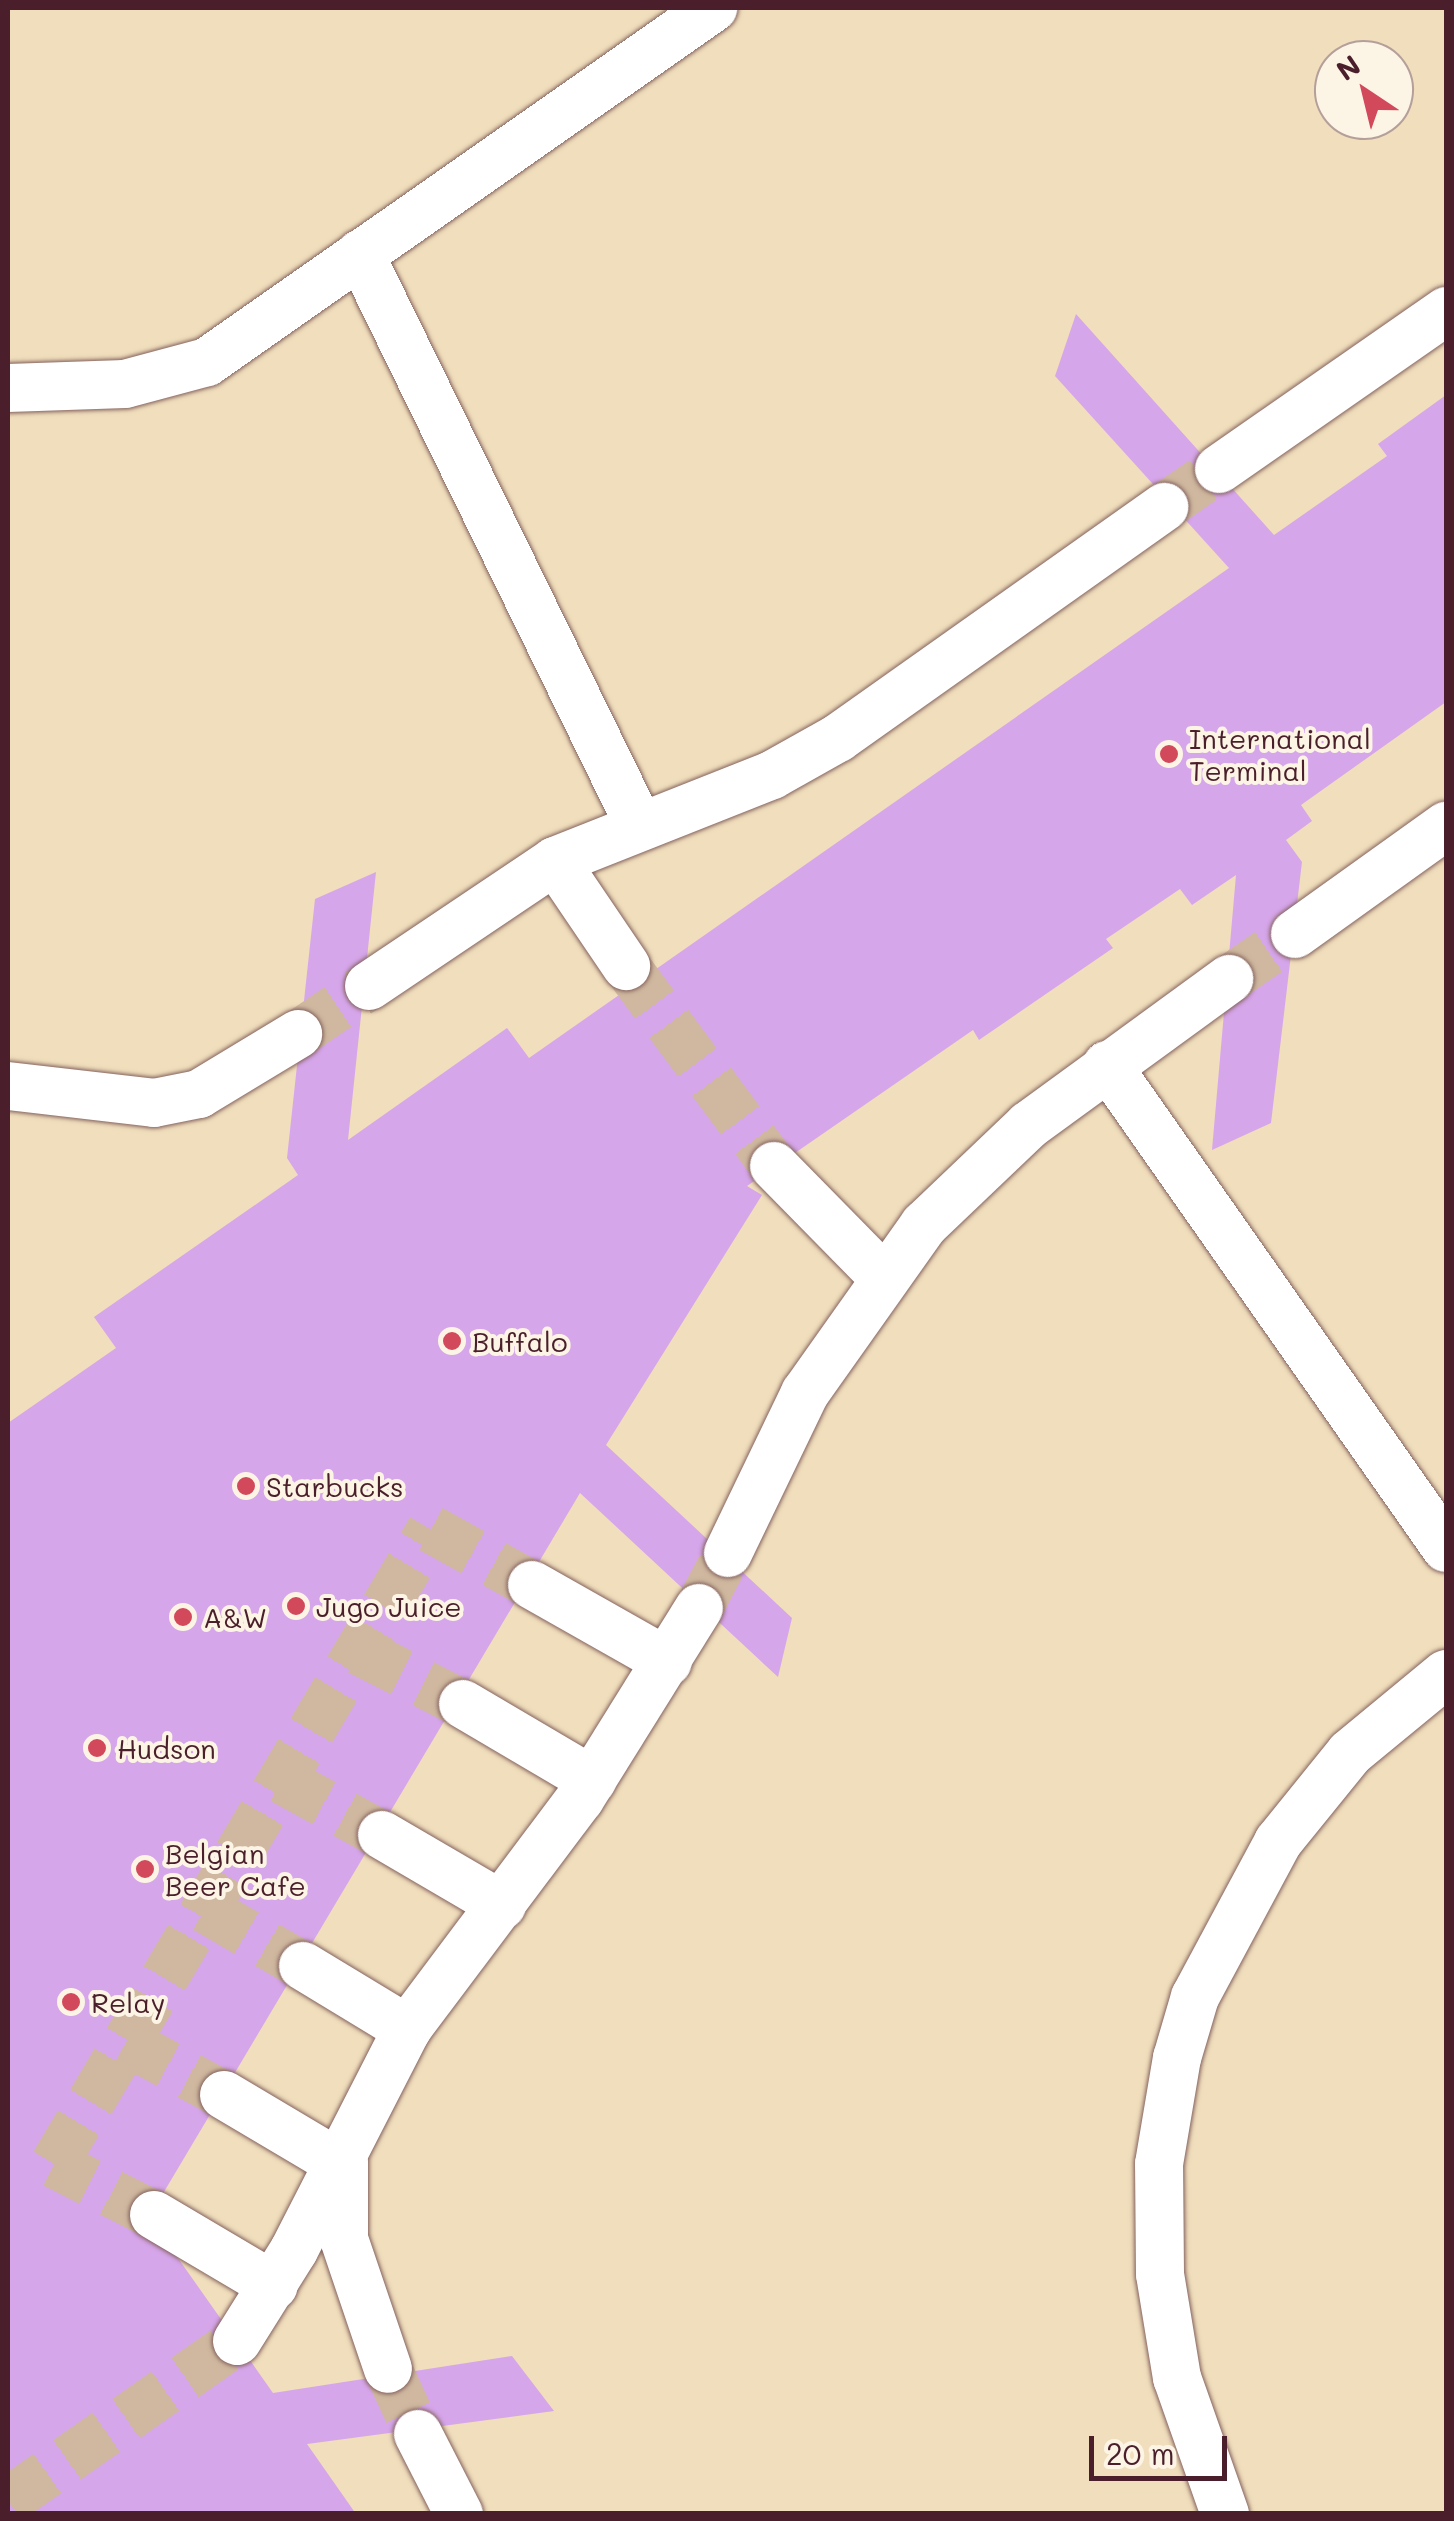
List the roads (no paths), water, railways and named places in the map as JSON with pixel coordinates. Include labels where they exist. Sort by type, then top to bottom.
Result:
[{"type":"lane","points":[[8,388],[124,384],[206,362],[713,8]]},
{"type":"lane","points":[[360,254],[639,825]]},
{"type":"lane","points":[[1220,468],[1446,311]]},
{"type":"lane","points":[[369,986],[555,861],[772,776],[838,738],[1164,507]]},
{"type":"lane","points":[[1295,934],[1446,826]]},
{"type":"lane","points":[[555,861],[626,966]]},
{"type":"lane","points":[[728,1553],[805,1393],[884,1278],[975,1173],[1107,1065],[1230,979]]},
{"type":"lane","points":[[8,1086],[154,1103],[199,1094],[298,1034]]},
{"type":"lane","points":[[1107,1065],[1446,1548]]},
{"type":"lane","points":[[774,1166],[884,1278]]},
{"type":"lane","points":[[532,1586],[668,1662]]},
{"type":"lane","points":[[236,2341],[274,2286],[407,2028],[592,1780],[699,1608]]},
{"type":"lane","points":[[1225,2514],[1177,2378],[1160,2274],[1159,2164],[1178,2058],[1194,1996],[1278,1842],[1350,1752],[1446,1674]]},
{"type":"lane","points":[[462,1704],[592,1780]]},
{"type":"lane","points":[[382,1835],[502,1904]]},
{"type":"lane","points":[[303,1966],[407,2028]]},
{"type":"lane","points":[[224,2096],[345,2142]]},
{"type":"lane","points":[[345,2142],[344,2239],[388,2370]]},
{"type":"lane","points":[[154,2214],[274,2286]]},
{"type":"lane","points":[[418,2434],[458,2514]]},
{"type":"tunnel","points":[[1164,507],[1219,469]]},
{"type":"tunnel","points":[[1229,979],[1295,934]]},
{"type":"tunnel","points":[[626,966],[774,1166]]},
{"type":"tunnel","points":[[298,1034],[369,986]]},
{"type":"tunnel","points":[[154,2215],[54,2164],[431,1529],[532,1585]]},
{"type":"tunnel","points":[[699,1608],[728,1553]]},
{"type":"tunnel","points":[[359,1651],[463,1704]]},
{"type":"tunnel","points":[[282,1780],[382,1835]]},
{"type":"tunnel","points":[[205,1909],[303,1966]]},
{"type":"tunnel","points":[[126,2042],[224,2095]]},
{"type":"tunnel","points":[[8,2501],[237,2341]]},
{"type":"tunnel","points":[[388,2369],[418,2434]]},
{"type":"place","name":"International Terminal","points":[[1169,754]]},
{"type":"place","name":"Buffalo","points":[[452,1341]]},
{"type":"place","name":"Starbucks","points":[[246,1486]]},
{"type":"place","name":"Jugo Juice","points":[[296,1606]]},
{"type":"place","name":"A&W","points":[[183,1617]]},
{"type":"place","name":"Hudson","points":[[97,1748]]},
{"type":"place","name":"Belgian Beer Cafe","points":[[145,1869]]},
{"type":"place","name":"Relay","points":[[71,2002]]}]
